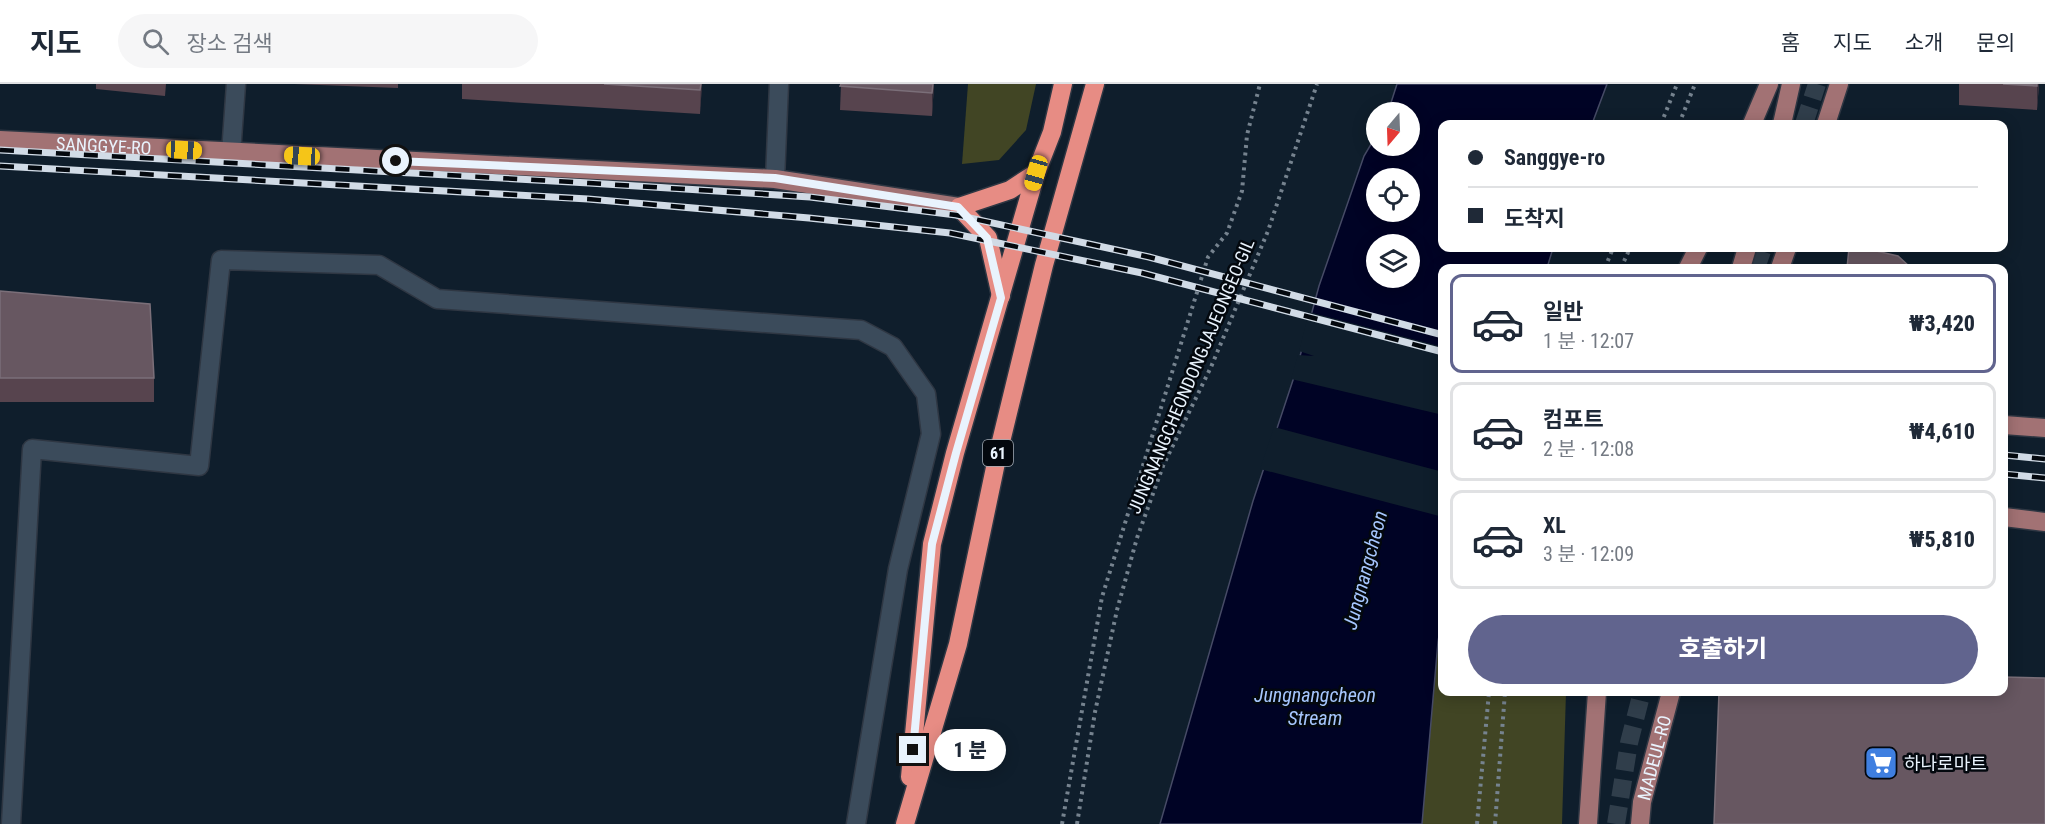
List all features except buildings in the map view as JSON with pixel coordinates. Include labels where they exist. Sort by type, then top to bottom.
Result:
[{"type":"highway","points":[[906,822],[932,544],[1036,173],[1052,132],[1063,84]]},
{"type":"highway","name":"61","points":[[906,822],[958,644],[997,458],[1041,277],[1095,84]]},
{"type":"highway","points":[[1001,298],[987,238],[958,207],[1010,190],[1036,173]]},
{"type":"main road","points":[[1754,120],[1769,84]]},
{"type":"main road","points":[[1783,120],[1791,84]]},
{"type":"main road","points":[[1827,120],[1839,84]]},
{"type":"main road","name":"SANGGYE-RO","points":[[0,140],[775,178],[958,207]]},
{"type":"main road","points":[[2008,425],[2045,428]]},
{"type":"main road","points":[[2008,518],[2045,522]]},
{"type":"main road","points":[[1588,824],[1597,696]]},
{"type":"main road","name":"MADEUL-RO","points":[[1640,824],[1642,802],[1670,696]]},
{"type":"street","points":[[231,153],[236,84]]},
{"type":"street","points":[[775,178],[779,84]]},
{"type":"street","points":[[11,824],[32,449],[199,466],[221,260],[379,265],[437,299],[861,330],[893,347],[926,394],[931,434],[898,569],[856,824]]},
{"type":"path","points":[[1062,824],[1102,597],[1208,257],[1227,233],[1242,191],[1247,135],[1260,84]]},
{"type":"path","name":"JUNGNANGCHEONDONGJAJEONGEO-GIL","points":[[1077,824],[1095,712],[1117,610],[1137,538],[1163,466],[1211,367],[1268,231],[1317,84]]},
{"type":"path","points":[[1663,120],[1677,84]]},
{"type":"path","points":[[1681,120],[1695,84]]},
{"type":"path","points":[[1478,824],[1489,696]]},
{"type":"path","points":[[1495,824],[1505,696]]},
{"type":"green space","points":[[968,84],[1036,84],[1026,130],[999,160],[962,164]]},
{"type":"green space","points":[[1438,642],[1438,696],[1566,696],[1562,824],[1422,824]]},
{"type":"water","name":"Jungnangcheon Stream","points":[[1397,84],[1607,84],[1594,120],[1438,120],[1438,252],[1552,252],[1548,264],[1438,264],[1438,642],[1422,824],[1160,824],[1253,501],[1296,371],[1319,286],[1366,153],[1366,156],[1420,156],[1420,102],[1391,102]]},
{"type":"pier","points":[[1309,312],[1438,346],[1438,414],[1291,379],[1298,355],[1314,356],[1299,351]]},
{"type":"pier","points":[[1274,427],[1438,471],[1438,516],[1260,469]]},
{"type":"tunnel","points":[[1805,120],[1817,84]]},
{"type":"tunnel","points":[[1757,264],[1762,252]]},
{"type":"tunnel","points":[[1616,824],[1629,743],[1641,696]]},
{"type":"railway","points":[[0,150],[810,197],[956,215],[1149,257],[1438,334]]},
{"type":"railway","points":[[0,166],[588,199],[950,233],[1142,273],[1438,351]]},
{"type":"railway","points":[[2008,455],[2045,459]]},
{"type":"railway","points":[[2008,474],[2045,478]]},
{"type":"place","name":"하나로마트","points":[[1881,763]]},
{"type":"route","points":[[396,161],[775,178],[958,207],[987,238],[1001,298],[932,544],[913,750]]},
{"type":"water label","name":"Jungnangcheon","points":[[1365,570]]}]
